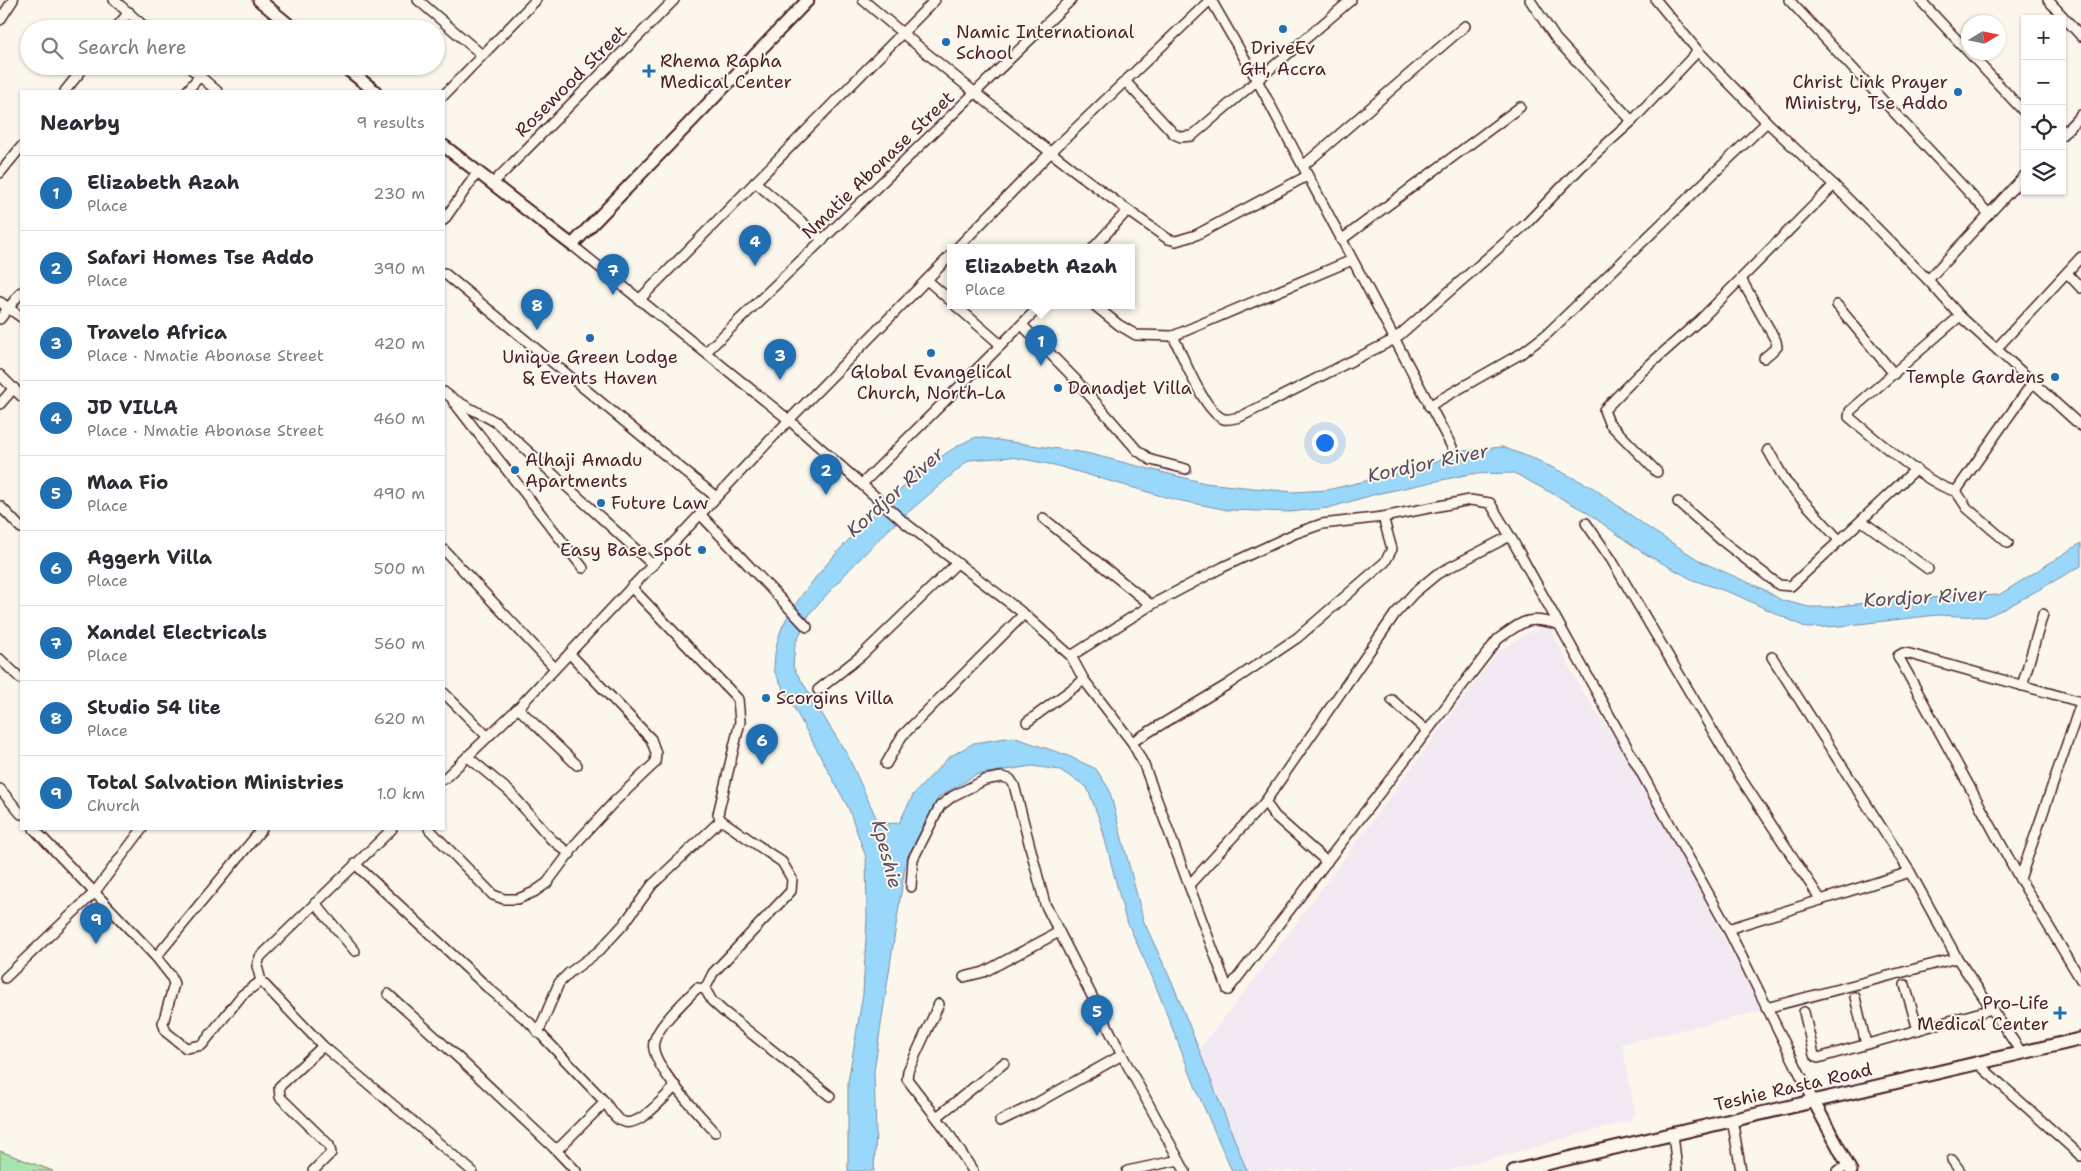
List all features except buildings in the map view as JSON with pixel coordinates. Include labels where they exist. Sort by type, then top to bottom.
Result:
[{"type":"main road","name":"Teshie Rasta Road","points":[[1514,1171],[2081,1039]]},
{"type":"street","points":[[0,20],[13,0]]},
{"type":"street","points":[[114,0],[137,20]]},
{"type":"street","points":[[259,0],[283,20]]},
{"type":"street","points":[[418,0],[441,20]]},
{"type":"street","points":[[445,94],[536,0]]},
{"type":"street","name":"Rosewood Street","points":[[492,184],[674,0]]},
{"type":"street","points":[[572,245],[808,0]]},
{"type":"street","points":[[863,0],[1052,151],[1168,239],[1176,241],[1186,240],[1307,176]]},
{"type":"street","points":[[639,300],[935,0]]},
{"type":"street","name":"Nmatie Abonase Street","points":[[706,352],[1071,0]]},
{"type":"street","points":[[961,244],[1052,151],[1210,0],[1257,80],[1452,447]]},
{"type":"street","points":[[1126,82],[1174,134],[1182,137],[1192,136],[1351,0]]},
{"type":"street","points":[[1530,0],[1556,39],[1632,121]]},
{"type":"street","points":[[1656,0],[1698,50],[1767,122],[1834,185],[1928,280],[1960,316],[2081,426]]},
{"type":"street","points":[[1789,0],[1989,214]]},
{"type":"street","points":[[1920,0],[2021,109]]},
{"type":"street","points":[[2048,0],[2081,36]]},
{"type":"street","points":[[123,20],[129,12]]},
{"type":"street","points":[[445,23],[482,55]]},
{"type":"street","points":[[1302,166],[1465,26]]},
{"type":"street","points":[[1174,336],[1203,396],[1216,415],[1226,420],[1240,417],[1395,339],[1526,224],[1581,167],[1632,121],[1698,50]]},
{"type":"street","points":[[67,90],[79,75]]},
{"type":"street","points":[[355,75],[374,90]]},
{"type":"street","points":[[188,90],[199,77],[216,90]]},
{"type":"street","points":[[1342,240],[1520,106]]},
{"type":"street","points":[[2066,131],[2081,115]]},
{"type":"street","points":[[1429,406],[1522,353],[1547,334],[1767,122]]},
{"type":"street","points":[[0,173],[20,147]]},
{"type":"street","points":[[445,147],[706,352],[789,420],[904,522],[1024,614],[1070,656],[1084,680],[1132,742],[1144,765],[1228,990],[1426,730],[1498,639],[1519,623],[1540,619],[1557,624]]},
{"type":"street","points":[[445,219],[477,173]]},
{"type":"street","points":[[1928,280],[2021,180]]},
{"type":"street","points":[[756,182],[823,240]]},
{"type":"street","points":[[1656,472],[1609,423],[1604,410],[1639,374],[1701,319],[1834,185]]},
{"type":"street","points":[[1097,244],[1128,210]]},
{"type":"street","points":[[1997,348],[2081,256]]},
{"type":"street","points":[[445,778],[518,708],[789,420],[947,259]]},
{"type":"street","points":[[1099,309],[1119,325],[1136,335],[1174,336],[1352,260]]},
{"type":"street","points":[[2067,273],[2081,288]]},
{"type":"street","points":[[445,274],[716,497]]},
{"type":"street","points":[[1741,279],[1776,341],[1777,347],[1764,358]]},
{"type":"street","points":[[927,280],[947,298]]},
{"type":"street","points":[[0,319],[4,305],[20,293]]},
{"type":"street","points":[[4,305],[20,316]]},
{"type":"street","points":[[1837,305],[1894,374]]},
{"type":"street","points":[[960,309],[1001,345]]},
{"type":"street","points":[[862,484],[1037,309]]},
{"type":"street","points":[[1960,316],[1850,411],[1848,417],[1916,469],[1948,490],[1956,491],[1968,508],[2008,543]]},
{"type":"street","points":[[1022,325],[1075,379],[1137,450],[1151,460],[1186,469]]},
{"type":"street","points":[[0,375],[20,395]]},
{"type":"street","points":[[1956,491],[2033,382]]},
{"type":"street","points":[[0,404],[14,388]]},
{"type":"street","points":[[447,395],[474,408],[497,423],[653,565]]},
{"type":"street","points":[[447,395],[583,568]]},
{"type":"street","points":[[1768,450],[1786,482],[1840,541]]},
{"type":"street","points":[[1678,502],[1720,540],[1779,584],[1790,586],[1796,583],[1916,469]]},
{"type":"street","points":[[1070,656],[1151,605],[1223,567],[1296,533],[1322,524],[1383,517],[1470,500],[1490,503],[1728,929],[1766,1008],[1849,1169],[1837,1171]]},
{"type":"street","points":[[0,506],[20,527]]},
{"type":"street","points":[[700,514],[807,627]]},
{"type":"street","points":[[1132,742],[1227,685],[1297,638],[1385,562],[1392,549],[1383,517]]},
{"type":"street","points":[[1043,518],[1151,605]]},
{"type":"street","points":[[1862,521],[1928,569]]},
{"type":"street","points":[[1586,522],[1616,567],[1738,774],[1821,900]]},
{"type":"street","points":[[1189,885],[1265,802],[1394,614],[1414,593],[1437,574],[1510,536]]},
{"type":"street","points":[[445,551],[556,668]]},
{"type":"street","points":[[818,690],[862,655],[957,563]]},
{"type":"street","points":[[631,587],[738,699],[740,722],[718,810],[721,820],[782,862],[792,879],[791,891],[712,973],[705,989]]},
{"type":"street","points":[[886,764],[902,736],[1024,614]]},
{"type":"street","points":[[2022,686],[2043,614]]},
{"type":"street","points":[[2020,879],[2081,703],[1903,653],[1898,656],[2020,879],[2081,980]]},
{"type":"street","points":[[430,830],[493,895],[504,899],[518,899],[540,889],[555,874],[579,840],[654,763],[656,753],[652,739],[570,654]]},
{"type":"street","points":[[1772,657],[1910,872],[1957,958],[2021,1052]]},
{"type":"street","points":[[0,659],[20,677]]},
{"type":"street","points":[[1027,722],[1084,680]]},
{"type":"street","points":[[445,694],[488,737]]},
{"type":"street","points":[[1392,700],[1426,730]]},
{"type":"street","points":[[518,708],[577,765]]},
{"type":"street","points":[[468,757],[509,791],[551,839],[570,854]]},
{"type":"street","points":[[911,888],[913,859],[940,806],[953,796],[985,780],[1001,777],[1010,779],[1014,785],[1045,904],[1122,1055],[1185,1171]]},
{"type":"street","points":[[0,789],[20,813]]},
{"type":"street","points":[[1265,802],[1275,816],[1327,862]]},
{"type":"street","points":[[538,1033],[558,983],[599,951],[624,924],[652,885],[721,820]]},
{"type":"street","points":[[35,830],[156,957],[171,976],[174,984],[162,1023],[166,1032],[186,1048],[202,1045],[242,995],[261,981]]},
{"type":"street","points":[[5,978],[94,893],[141,830]]},
{"type":"street","points":[[156,957],[261,830]]},
{"type":"street","points":[[391,830],[260,957],[258,966],[261,981],[323,1046],[472,1171]]},
{"type":"street","points":[[355,864],[487,987],[530,1023],[605,1102],[615,1116],[624,1122],[632,1122],[643,1117],[676,1086]]},
{"type":"street","points":[[1728,929],[1910,872]]},
{"type":"street","points":[[315,903],[355,951]]},
{"type":"street","points":[[964,977],[984,972],[1059,932]]},
{"type":"street","points":[[1766,1008],[1957,958]]},
{"type":"street","points":[[1905,985],[1918,1030]]},
{"type":"street","points":[[705,989],[697,988],[658,1032],[653,1043],[656,1055],[676,1086],[714,1132]]},
{"type":"street","points":[[705,989],[712,1001],[723,1011],[830,1096]]},
{"type":"street","points":[[388,994],[464,1062],[576,1171]]},
{"type":"street","points":[[1855,997],[1866,1044]]},
{"type":"street","points":[[939,1004],[908,1071],[907,1079],[937,1117],[974,1171]]},
{"type":"street","points":[[1804,1012],[1815,1058],[1992,1009]]},
{"type":"street","points":[[313,1171],[331,1153],[329,1145],[280,1097],[278,1091],[279,1087],[323,1046]]},
{"type":"street","points":[[1000,1121],[1035,1104],[1122,1055]]},
{"type":"street","points":[[1976,1062],[2081,1156]]},
{"type":"street","points":[[937,1117],[1004,1063]]},
{"type":"street","points":[[554,1148],[560,1147],[605,1102]]},
{"type":"street","points":[[1732,1119],[1741,1171]]},
{"type":"street","points":[[1673,1133],[1677,1171]]},
{"type":"street","points":[[1127,1171],[1178,1160]]},
{"type":"street","points":[[1952,1160],[1960,1171]]},
{"type":"shaded area","points":[[1549,625],[1582,691],[1638,773],[1762,1011],[1622,1044],[1635,1114],[1631,1115],[1632,1120],[1447,1171],[1247,1171],[1198,1050],[1243,994],[1497,653],[1525,634]]},
{"type":"green space","points":[[0,1151],[53,1171],[0,1171]]},
{"type":"water","name":"Kpeshie","points":[[977,437],[1086,453],[1205,483],[1293,492],[1327,490],[1421,468],[1463,451],[1502,447],[1537,460],[1592,487],[1650,529],[1702,562],[1763,589],[1781,600],[1809,607],[1830,607],[1901,599],[1999,595],[2081,543],[2081,566],[2006,608],[1985,617],[1937,615],[1807,628],[1734,594],[1693,580],[1642,552],[1585,511],[1514,473],[1470,474],[1376,494],[1328,508],[1290,512],[1228,510],[1172,499],[1054,465],[1012,457],[969,460],[890,528],[810,613],[795,644],[793,667],[848,756],[879,824],[899,823],[913,795],[949,757],[974,743],[1013,737],[1066,755],[1096,769],[1109,789],[1144,922],[1174,987],[1247,1171],[1232,1171],[1199,1096],[1153,979],[1125,917],[1101,824],[1087,787],[1060,770],[1032,766],[975,775],[938,798],[906,860],[874,1071],[876,1133],[874,1171],[848,1171],[848,1082],[863,994],[867,918],[866,857],[848,807],[774,671],[774,660],[781,630],[793,608],[838,551],[898,492],[928,467],[955,448]]},
{"type":"place","name":"DriveEv GH, Accra","points":[[1283,29]]},
{"type":"place","name":"Namic International School","points":[[946,42]]},
{"type":"place","name":"Rhema Rapha Medical Center","points":[[649,71]]},
{"type":"place","name":"Christ Link Prayer Ministry, Tse Addo","points":[[1958,92]]},
{"type":"place","name":"JD VILLA","points":[[755,266]]},
{"type":"place","name":"Xandel Electricals","points":[[613,295]]},
{"type":"place","name":"Studio 54 lite","points":[[537,330]]},
{"type":"place","name":"Unique Green Lodge & Events Haven","points":[[590,338]]},
{"type":"place","name":"Global Evangelical Church, North-La","points":[[931,353]]},
{"type":"place","name":"Elizabeth Azah","points":[[1041,366]]},
{"type":"place","name":"Temple Gardens","points":[[2055,377]]},
{"type":"place","name":"Travelo Africa","points":[[780,380]]},
{"type":"place","name":"Danadjet Villa","points":[[1058,388]]},
{"type":"place","name":"Alhaji Amadu Apartments","points":[[515,470]]},
{"type":"place","name":"Safari Homes Tse Addo","points":[[826,495]]},
{"type":"place","name":"Future Law","points":[[601,503]]},
{"type":"place","name":"Easy Base Spot","points":[[702,550]]},
{"type":"place","name":"Scorgins Villa","points":[[766,698]]},
{"type":"place","name":"Aggerh Villa","points":[[762,765]]},
{"type":"place","name":"Total Salvation Ministries","points":[[96,944]]},
{"type":"place","name":"Pro-Life Medical Center","points":[[2060,1013]]},
{"type":"place","name":"Maa Fio","points":[[1097,1036]]},
{"type":"water label","name":"Kordjor River","points":[[1428,463]]},
{"type":"water label","name":"Kordjor River","points":[[895,492]]},
{"type":"water label","name":"Kordjor River","points":[[1925,597]]}]
